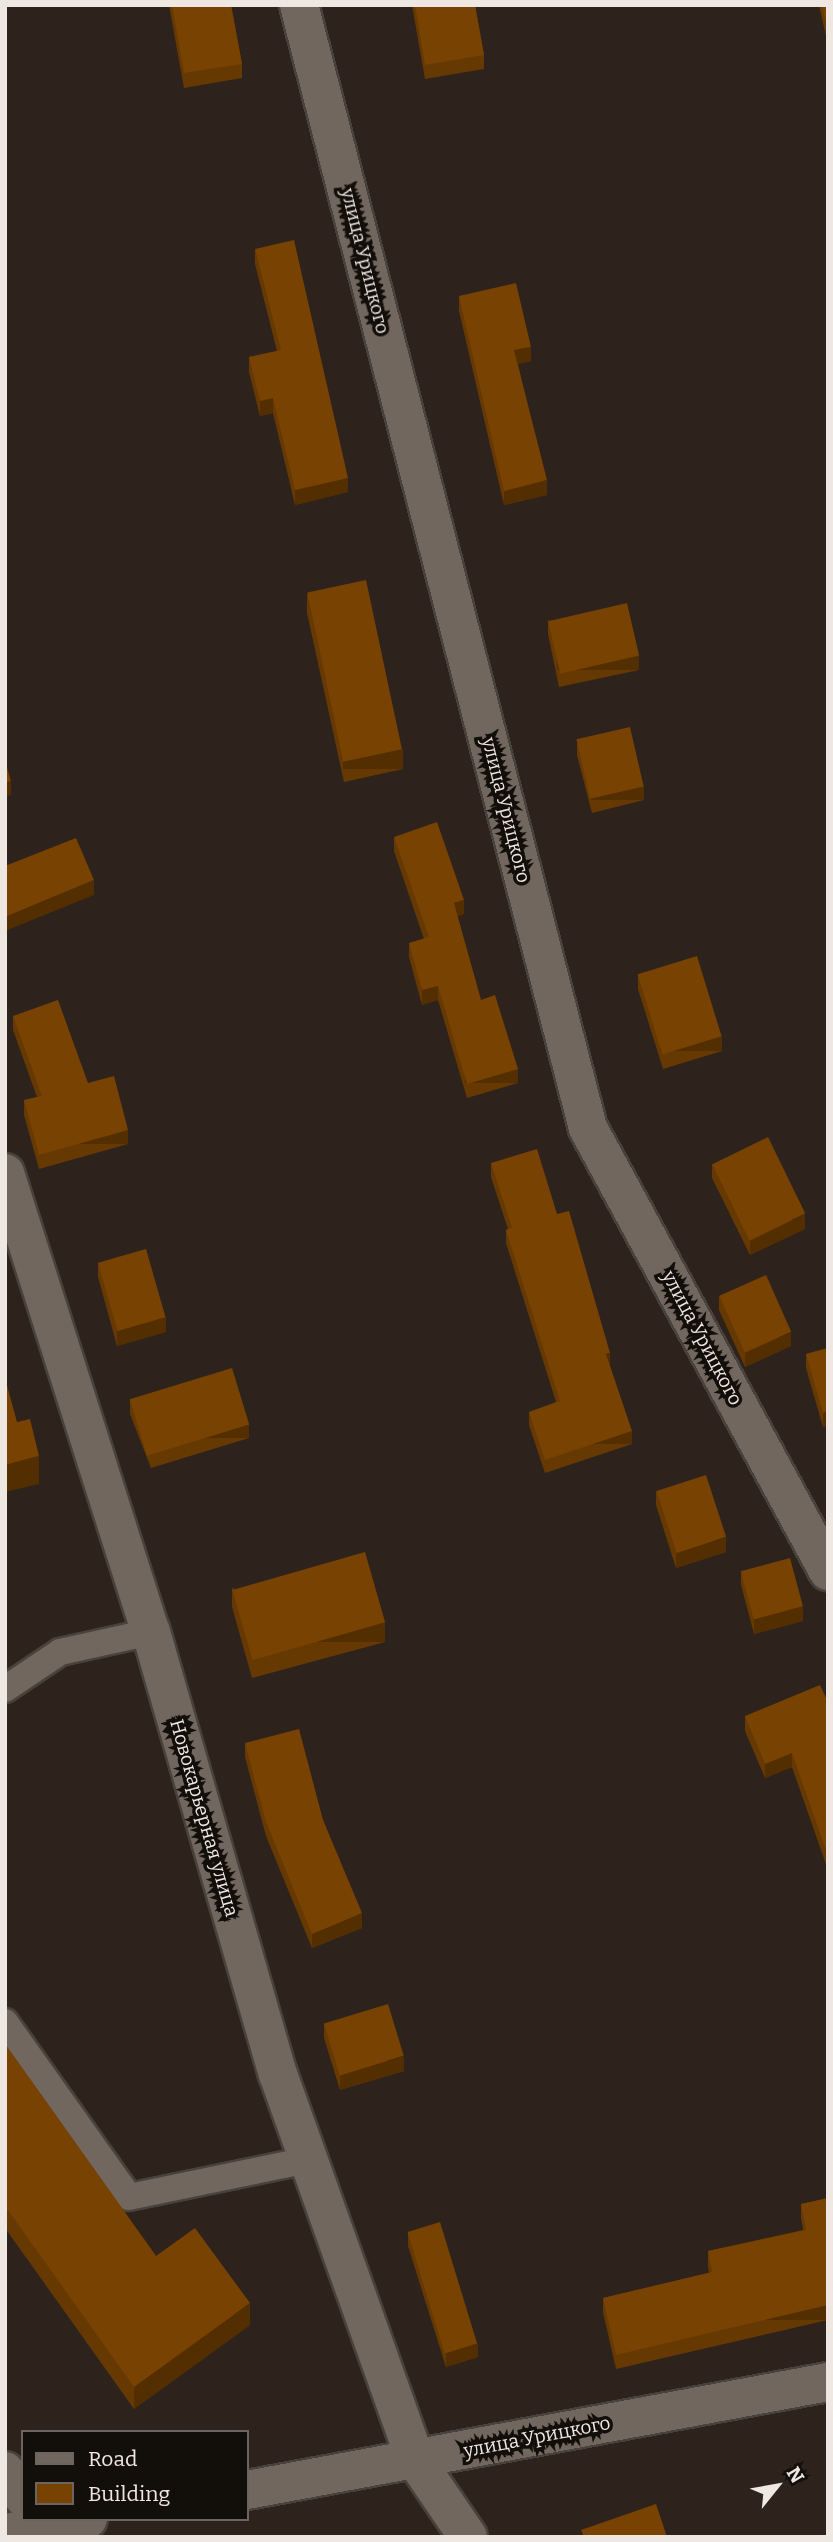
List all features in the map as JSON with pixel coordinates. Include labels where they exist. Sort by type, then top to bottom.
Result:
[{"type":"street","name":"улица Урицкого","points":[[299,5],[588,1128],[828,1571]]},
{"type":"street","name":"Новокарьерная улица","points":[[5,1173],[151,1632],[278,2074],[415,2459],[468,2537]]},
{"type":"street","name":"улица Урицкого","points":[[248,2490],[828,2382]]},
{"type":"street","points":[[5,2471],[21,2495]]},
{"type":"street","points":[[5,2533],[23,2521]]},
{"type":"lane","points":[[5,1689],[60,1652],[151,1632]]},
{"type":"lane","points":[[5,2022],[129,2197],[308,2160]]},
{"type":"building","points":[[172,5],[231,5],[242,64],[184,73]]},
{"type":"building","points":[[415,5],[475,5],[484,55],[425,65]]},
{"type":"building","points":[[822,5],[828,5],[828,31]]},
{"type":"building","points":[[294,240],[348,478],[295,490],[273,398],[260,401],[249,357],[281,350],[255,249]]},
{"type":"building","points":[[516,283],[531,347],[514,350],[547,480],[504,491],[459,296]]},
{"type":"building","points":[[366,580],[402,749],[343,762],[307,592]]},
{"type":"building","points":[[627,603],[639,656],[560,674],[548,621]]},
{"type":"building","points":[[630,727],[644,786],[590,799],[576,739]]},
{"type":"building","points":[[5,761],[11,781],[5,783]]},
{"type":"building","points":[[437,822],[464,900],[454,903],[481,1000],[495,995],[518,1069],[467,1084],[438,986],[422,990],[409,943],[429,937],[394,837]]},
{"type":"building","points":[[76,838],[94,880],[5,917],[5,866]]},
{"type":"building","points":[[697,956],[722,1036],[662,1054],[638,974]]},
{"type":"building","points":[[58,1000],[88,1083],[114,1076],[128,1130],[39,1155],[24,1100],[42,1096],[13,1016]]},
{"type":"building","points":[[768,1137],[805,1213],[750,1241],[712,1164]]},
{"type":"building","points":[[537,1149],[557,1214],[569,1211],[610,1353],[606,1354],[632,1431],[545,1460],[529,1412],[560,1401],[506,1230],[512,1228],[491,1163]]},
{"type":"building","points":[[146,1249],[166,1317],[118,1331],[98,1263]]},
{"type":"building","points":[[766,1275],[791,1332],[745,1352],[719,1296]]},
{"type":"building","points":[[828,1348],[828,1411],[823,1413],[806,1354]]},
{"type":"building","points":[[232,1368],[249,1424],[147,1456],[130,1399]]},
{"type":"building","points":[[5,1378],[17,1422],[30,1419],[39,1456],[5,1465]]},
{"type":"building","points":[[706,1475],[726,1537],[677,1553],[657,1491]]},
{"type":"building","points":[[365,1552],[385,1622],[252,1660],[232,1590]]},
{"type":"building","points":[[790,1558],[803,1606],[754,1619],[741,1571]]},
{"type":"building","points":[[820,1685],[828,1702],[828,1856],[792,1753],[765,1764],[745,1716]]},
{"type":"building","points":[[299,1729],[323,1820],[362,1913],[312,1934],[266,1822],[245,1743]]},
{"type":"building","points":[[388,2004],[404,2056],[340,2075],[324,2024]]},
{"type":"building","points":[[5,2044],[156,2256],[195,2228],[250,2303],[134,2387],[5,2206]]},
{"type":"building","points":[[828,2198],[828,2305],[616,2355],[603,2298],[712,2272],[708,2251],[806,2230],[801,2204]]},
{"type":"building","points":[[440,2222],[477,2343],[445,2353],[407,2232]]},
{"type":"building","points":[[656,2504],[667,2537],[584,2537],[581,2530]]}]
